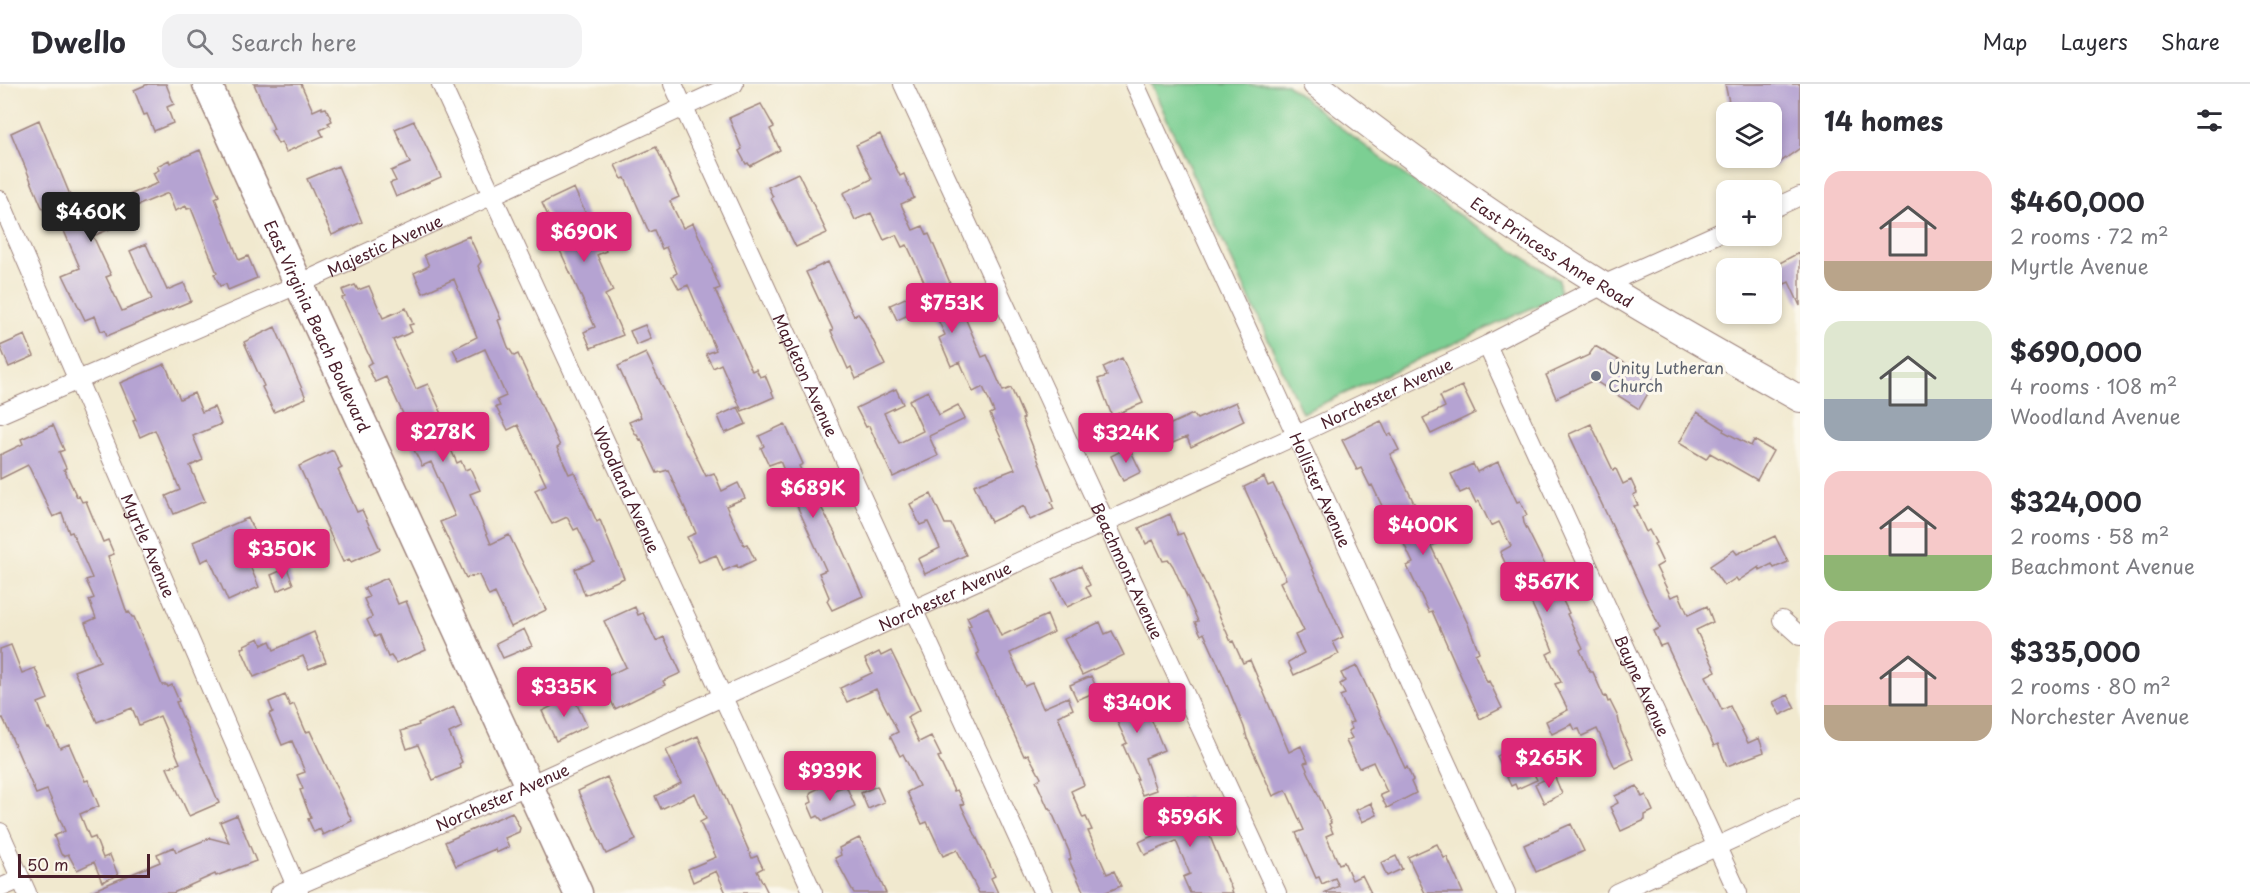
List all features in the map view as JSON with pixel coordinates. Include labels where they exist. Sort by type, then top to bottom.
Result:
[{"type":"main road","name":"East Virginia Beach Boulevard","points":[[207,84],[578,893]]},
{"type":"main road","name":"East Princess Anne Road","points":[[1316,84],[1423,165],[1504,222],[1603,285],[1800,399]]},
{"type":"street","name":"Woodland Avenue","points":[[441,84],[813,893]]},
{"type":"street","name":"Mapleton Avenue","points":[[673,84],[1043,893]]},
{"type":"street","name":"Majestic Avenue","points":[[0,414],[299,284],[734,84]]},
{"type":"street","name":"Beachmont Avenue","points":[[903,84],[1277,893]]},
{"type":"street","name":"Hollister Avenue","points":[[1136,84],[1506,893]]},
{"type":"street","points":[[1782,204],[1800,196]]},
{"type":"street","name":"Myrtle Avenue","points":[[0,200],[292,891]]},
{"type":"street","name":"Norchester Avenue","points":[[292,891],[1297,435],[1487,345],[1603,285],[1716,234]]},
{"type":"street","name":"Bayne Avenue","points":[[1487,345],[1738,893]]},
{"type":"street","points":[[1782,620],[1800,636]]},
{"type":"street","points":[[1616,893],[1800,808]]},
{"type":"street","points":[[0,832],[24,886],[0,888]]},
{"type":"green space","points":[[1151,84],[1287,84],[1332,121],[1451,210],[1559,280],[1560,295],[1302,413]]},
{"type":"building","points":[[148,84],[166,84],[174,104],[167,107],[173,123],[154,131],[147,114],[144,115],[134,90]]},
{"type":"building","points":[[254,84],[301,84],[313,111],[322,107],[322,109],[326,108],[332,121],[328,123],[330,125],[320,130],[323,136],[286,152],[281,142],[278,144],[271,130],[274,129]]},
{"type":"building","points":[[1725,84],[1800,84],[1800,148],[1782,161],[1782,102],[1729,102]]},
{"type":"building","points":[[761,104],[774,127],[770,129],[780,150],[750,166],[746,164],[739,151],[742,149],[729,118]]},
{"type":"building","points":[[39,120],[75,207],[96,198],[102,212],[110,209],[117,226],[93,236],[111,275],[106,277],[122,311],[152,299],[130,251],[146,244],[167,290],[184,283],[191,301],[107,336],[105,330],[101,331],[95,316],[85,320],[63,275],[80,268],[55,210],[46,214],[41,205],[11,133]]},
{"type":"building","points":[[414,121],[441,177],[396,197],[390,183],[396,181],[391,171],[410,163],[395,129]]},
{"type":"building","points":[[880,134],[900,176],[904,174],[914,198],[901,204],[913,230],[923,226],[927,235],[929,234],[982,357],[987,355],[1003,391],[1011,388],[1024,418],[1022,419],[1054,501],[1051,502],[1054,509],[1030,520],[1024,506],[991,522],[974,485],[1015,469],[990,414],[994,412],[983,387],[973,392],[960,362],[951,366],[939,338],[945,335],[931,305],[897,320],[890,305],[927,288],[907,245],[902,247],[896,235],[884,240],[871,213],[855,220],[843,193],[872,179],[856,145]]},
{"type":"building","points":[[656,147],[679,197],[670,201],[683,228],[693,223],[720,288],[715,290],[752,371],[756,369],[760,377],[765,375],[774,397],[742,411],[721,364],[713,368],[706,354],[716,350],[688,285],[679,289],[672,276],[677,273],[666,247],[662,249],[654,230],[649,232],[625,178],[622,179],[615,165]]},
{"type":"building","points":[[200,150],[219,196],[215,198],[239,260],[248,256],[257,278],[228,290],[226,284],[220,286],[214,274],[217,273],[191,208],[187,209],[186,206],[175,211],[168,193],[134,207],[129,195],[158,183],[153,173],[159,170],[157,166]]},
{"type":"building","points":[[338,166],[362,222],[332,235],[307,179]]},
{"type":"building","points":[[798,173],[827,233],[796,247],[771,198],[773,197],[768,187]]},
{"type":"building","points":[[574,188],[606,251],[597,255],[613,291],[605,295],[623,335],[591,348],[584,332],[595,327],[558,246],[562,245],[542,203]]},
{"type":"building","points":[[469,236],[481,262],[478,266],[501,319],[498,320],[508,347],[514,356],[518,354],[560,446],[557,448],[569,474],[574,472],[597,522],[600,520],[624,578],[585,595],[575,569],[594,561],[578,528],[574,530],[567,517],[552,524],[549,519],[535,490],[546,485],[518,425],[508,430],[496,407],[500,406],[497,400],[506,396],[485,349],[459,361],[453,349],[477,337],[454,279],[423,293],[414,273],[429,266],[424,255]]},
{"type":"building","points":[[1800,252],[1800,306],[1789,282],[1785,284],[1782,278],[1782,262]]},
{"type":"building","points":[[828,262],[854,316],[858,314],[863,320],[885,365],[856,379],[851,367],[848,369],[806,272]]},
{"type":"building","points":[[355,285],[358,290],[369,286],[383,318],[406,308],[413,324],[409,325],[412,332],[393,340],[416,389],[428,384],[451,433],[445,436],[457,463],[461,461],[465,470],[470,468],[480,490],[470,494],[491,544],[509,535],[546,610],[511,627],[495,593],[489,596],[479,575],[466,578],[440,522],[455,516],[431,462],[422,466],[411,444],[416,442],[386,377],[375,382],[367,365],[372,362],[342,298],[345,297],[342,290]]},
{"type":"building","points":[[645,325],[651,339],[636,345],[630,331]]},
{"type":"building","points":[[275,327],[306,398],[274,412],[244,342]]},
{"type":"building","points":[[25,335],[34,356],[9,367],[0,346]]},
{"type":"building","name":"Unity Lutheran Church","points":[[1595,346],[1655,381],[1639,409],[1594,380],[1556,398],[1546,375],[1589,355]]},
{"type":"building","points":[[646,353],[706,476],[714,473],[722,491],[738,483],[745,498],[726,506],[744,545],[747,544],[755,560],[738,568],[737,565],[723,571],[716,555],[699,562],[687,537],[696,533],[668,470],[657,473],[641,439],[629,422],[641,417],[618,366]]},
{"type":"building","points":[[1122,358],[1143,403],[1112,416],[1098,379],[1107,376],[1103,367]]},
{"type":"building","points":[[165,364],[180,399],[194,393],[202,412],[214,407],[221,424],[193,436],[203,460],[190,466],[205,501],[174,514],[166,496],[180,490],[170,465],[155,430],[140,437],[133,421],[136,420],[120,383]]},
{"type":"building","points":[[1462,386],[1475,413],[1431,434],[1423,418],[1445,407],[1440,396]]},
{"type":"building","points":[[896,389],[903,404],[884,413],[899,443],[923,431],[909,400],[928,391],[939,415],[958,405],[965,419],[929,436],[938,456],[893,477],[869,426],[866,427],[856,408]]},
{"type":"building","points":[[1236,402],[1244,421],[1191,447],[1187,437],[1163,447],[1156,432],[1162,428],[1193,414],[1197,419]]},
{"type":"building","points":[[738,407],[746,424],[725,433],[718,416]]},
{"type":"building","points":[[1697,412],[1724,429],[1723,431],[1751,446],[1754,440],[1773,451],[1757,480],[1710,453],[1706,459],[1679,443]]},
{"type":"building","points":[[1381,421],[1388,436],[1391,434],[1399,450],[1390,454],[1419,513],[1423,511],[1431,526],[1449,518],[1457,534],[1431,546],[1468,624],[1479,652],[1475,654],[1487,682],[1489,681],[1502,708],[1480,719],[1432,611],[1429,612],[1407,566],[1413,563],[1396,527],[1393,529],[1372,485],[1370,486],[1361,468],[1357,470],[1342,440]]},
{"type":"building","points":[[785,424],[803,464],[799,466],[835,533],[863,596],[832,610],[819,573],[826,570],[789,488],[791,487],[780,461],[769,465],[761,448],[764,446],[759,436]]},
{"type":"building","points":[[1591,424],[1613,470],[1616,469],[1623,484],[1631,480],[1637,493],[1633,495],[1638,505],[1634,506],[1646,532],[1649,530],[1656,543],[1654,544],[1663,563],[1656,567],[1671,597],[1679,594],[1688,615],[1707,606],[1713,622],[1696,630],[1716,671],[1706,676],[1722,710],[1730,706],[1748,743],[1759,738],[1764,752],[1727,766],[1718,744],[1714,746],[1666,644],[1660,646],[1653,631],[1660,628],[1569,434]]},
{"type":"building","points":[[53,425],[64,450],[59,452],[66,468],[64,469],[77,497],[79,496],[82,502],[86,501],[103,542],[108,540],[114,554],[108,556],[127,613],[129,612],[134,617],[162,685],[168,687],[172,685],[179,701],[176,702],[219,803],[189,816],[167,768],[180,763],[160,716],[139,725],[132,708],[97,722],[74,671],[100,661],[85,623],[96,618],[89,600],[94,598],[86,580],[92,578],[72,532],[69,533],[62,513],[53,517],[28,465],[0,479],[0,455],[23,444],[21,439]]},
{"type":"building","points":[[1129,447],[1141,472],[1123,481],[1111,456]]},
{"type":"building","points":[[333,450],[342,468],[338,470],[357,512],[362,510],[380,549],[351,562],[349,559],[343,562],[299,466]]},
{"type":"building","points":[[1498,462],[1517,502],[1520,501],[1527,515],[1523,517],[1524,523],[1569,613],[1567,614],[1583,648],[1580,650],[1590,672],[1593,672],[1604,697],[1606,696],[1608,702],[1610,701],[1618,717],[1621,731],[1633,759],[1615,768],[1597,729],[1582,736],[1579,729],[1575,730],[1572,724],[1552,734],[1546,721],[1568,710],[1555,684],[1561,682],[1547,654],[1553,651],[1550,643],[1516,570],[1510,573],[1500,552],[1511,546],[1499,522],[1491,526],[1479,501],[1476,503],[1469,489],[1460,493],[1451,474],[1473,464],[1477,472]]},
{"type":"building","points":[[1264,477],[1268,486],[1273,484],[1286,510],[1343,637],[1333,642],[1339,654],[1294,675],[1288,662],[1304,653],[1295,635],[1304,631],[1280,582],[1286,579],[1244,487]]},
{"type":"building","points":[[931,494],[945,524],[951,524],[966,555],[925,574],[918,559],[940,548],[928,522],[920,525],[910,504]]},
{"type":"building","points":[[1170,514],[1178,535],[1183,533],[1231,642],[1233,641],[1243,663],[1250,660],[1289,752],[1301,746],[1308,762],[1304,763],[1331,823],[1329,824],[1333,833],[1326,836],[1339,864],[1344,862],[1352,880],[1362,875],[1371,893],[1324,893],[1339,886],[1335,878],[1322,884],[1319,877],[1316,878],[1296,833],[1304,830],[1286,790],[1273,796],[1247,738],[1222,673],[1204,633],[1201,635],[1195,622],[1198,621],[1173,566],[1169,560],[1163,561],[1153,540],[1146,544],[1139,528]]},
{"type":"building","points":[[248,518],[257,538],[241,545],[259,587],[228,601],[209,558],[201,562],[193,542]]},
{"type":"building","points":[[1775,536],[1788,562],[1774,568],[1772,564],[1760,570],[1759,567],[1738,581],[1736,578],[1724,586],[1710,566],[1734,550],[1737,554]]},
{"type":"building","points":[[1081,566],[1090,585],[1086,587],[1091,596],[1067,607],[1053,579]]},
{"type":"building","points":[[287,568],[293,584],[277,591],[271,575]]},
{"type":"building","points":[[387,578],[398,604],[406,601],[426,650],[396,663],[391,656],[388,657],[379,635],[375,637],[367,620],[372,617],[364,599],[369,597],[364,588]]},
{"type":"building","points":[[635,607],[638,615],[643,613],[656,641],[664,637],[681,673],[663,681],[665,685],[615,709],[601,679],[626,667],[604,621]]},
{"type":"building","points":[[988,607],[1001,636],[1047,615],[1054,632],[1010,653],[1025,686],[1032,683],[1043,708],[1068,697],[1073,709],[1058,716],[1084,785],[1071,791],[1083,818],[1086,817],[1092,830],[1088,831],[1107,874],[1114,871],[1121,886],[1104,893],[1084,893],[1069,860],[1071,859],[1069,851],[1036,781],[1041,778],[1028,754],[1024,756],[977,654],[979,653],[968,626],[971,625],[967,617]]},
{"type":"building","points":[[1100,622],[1105,634],[1112,631],[1124,655],[1082,675],[1064,639]]},
{"type":"building","points":[[524,629],[532,646],[503,658],[496,643]]},
{"type":"building","points":[[314,632],[326,662],[309,669],[303,656],[254,677],[241,648],[245,647],[244,645],[259,638],[262,645],[270,641],[274,650]]},
{"type":"building","points":[[11,645],[22,673],[35,668],[48,699],[38,703],[48,729],[50,728],[60,748],[69,744],[99,806],[80,814],[90,839],[95,837],[103,858],[110,855],[118,875],[102,882],[94,862],[77,870],[68,854],[64,856],[61,854],[54,836],[65,831],[47,790],[36,794],[3,718],[0,719],[0,649]]},
{"type":"building","points":[[891,651],[920,710],[907,717],[919,742],[931,736],[941,756],[938,757],[954,791],[957,790],[964,804],[961,805],[995,876],[991,878],[998,893],[979,893],[957,850],[943,856],[927,822],[922,824],[907,792],[919,786],[903,754],[900,756],[890,736],[898,732],[876,689],[847,702],[840,688],[872,673],[865,659],[879,652],[881,656]]},
{"type":"building","points":[[1357,666],[1405,768],[1407,767],[1416,793],[1387,808],[1380,795],[1387,792],[1373,762],[1359,768],[1346,741],[1352,738],[1348,731],[1352,729],[1349,723],[1353,722],[1340,696],[1345,694],[1340,684],[1345,681],[1341,673]]},
{"type":"building","points":[[1091,676],[1098,691],[1077,700],[1070,685]]},
{"type":"building","points":[[1119,690],[1125,696],[1137,690],[1139,695],[1141,694],[1164,750],[1145,758],[1156,790],[1142,795],[1136,779],[1138,779],[1123,745],[1127,743],[1105,696]]},
{"type":"building","points":[[285,695],[290,706],[294,704],[306,732],[310,731],[352,821],[323,835],[320,829],[314,832],[308,819],[311,818],[297,775],[305,772],[292,741],[282,745],[269,714],[273,712],[269,702]]},
{"type":"building","points":[[1788,695],[1795,708],[1780,715],[1773,702]]},
{"type":"building","points":[[573,696],[587,726],[556,741],[542,711]]},
{"type":"building","points":[[454,707],[462,727],[449,733],[462,762],[459,764],[461,768],[433,780],[418,745],[407,749],[401,731],[419,725],[418,723]]},
{"type":"building","points":[[698,736],[752,858],[757,856],[763,868],[757,871],[768,893],[726,893],[716,871],[693,882],[688,869],[716,857],[700,822],[706,819],[695,793],[661,809],[655,796],[681,783],[666,750]]},
{"type":"building","points":[[1520,745],[1537,780],[1517,789],[1515,784],[1511,786],[1497,756]]},
{"type":"building","points":[[1554,775],[1562,794],[1544,803],[1535,784]]},
{"type":"building","points":[[607,777],[636,840],[606,854],[578,791]]},
{"type":"building","points":[[830,783],[834,790],[846,786],[855,806],[823,821],[818,816],[814,818],[808,804],[812,802],[811,792]]},
{"type":"building","points":[[877,786],[884,802],[868,809],[861,793]]},
{"type":"building","points":[[1637,786],[1642,797],[1646,795],[1653,811],[1645,815],[1645,820],[1621,831],[1610,807],[1618,803],[1615,796]]},
{"type":"building","points":[[1188,797],[1205,835],[1209,834],[1233,893],[1190,893],[1183,877],[1190,874],[1176,841],[1145,855],[1139,842],[1163,831],[1155,812]]},
{"type":"building","points":[[1371,803],[1377,815],[1362,822],[1356,810]]},
{"type":"building","points":[[512,812],[520,828],[519,832],[505,838],[509,847],[496,853],[495,849],[456,866],[445,842]]},
{"type":"building","points":[[237,815],[256,861],[216,876],[215,874],[173,893],[87,893],[160,862],[157,854],[174,847],[176,852],[210,838],[229,843],[220,822]]},
{"type":"building","points":[[1571,824],[1584,851],[1536,872],[1524,845]]},
{"type":"building","points":[[859,838],[886,893],[854,893],[835,858],[841,855],[839,848]]},
{"type":"building","points":[[1437,844],[1444,858],[1447,857],[1463,893],[1425,893],[1408,857]]},
{"type":"building","points":[[1396,856],[1402,869],[1387,876],[1381,863]]},
{"type":"place","name":"Unity Lutheran Church","points":[[1596,376]]}]
